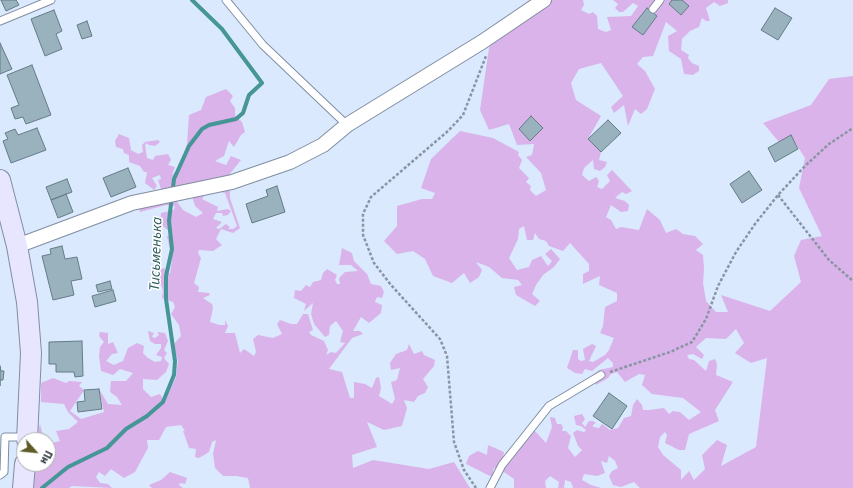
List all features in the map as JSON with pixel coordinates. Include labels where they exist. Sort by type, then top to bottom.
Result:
[{"type":"main road","points":[[0,180],[18,246],[28,302],[31,353],[27,432]]},
{"type":"main road","points":[[23,488],[24,472]]},
{"type":"street","points":[[18,246],[132,203],[232,182],[290,162],[323,145],[347,125],[482,42],[544,0]]},
{"type":"lane","points":[[0,22],[51,0]]},
{"type":"lane","points":[[226,0],[263,45],[347,125]]},
{"type":"lane","points":[[653,9],[660,0]]},
{"type":"lane","points":[[490,488],[502,466],[549,406],[570,392],[601,375]]},
{"type":"lane","points":[[0,475],[4,472],[5,437],[16,438]]},
{"type":"path","points":[[476,488],[464,470],[454,442],[447,356],[440,339],[391,285],[374,263],[363,235],[363,214],[371,197],[448,131],[463,115],[486,56],[482,42]]},
{"type":"path","points":[[601,375],[670,352],[692,342],[706,319],[718,286],[736,252],[778,195],[829,144],[853,128]]},
{"type":"path","points":[[778,195],[829,260],[853,281]]},
{"type":"shaded area","points":[[529,0],[583,0],[584,5],[581,10],[589,14],[593,12],[597,16],[598,29],[606,32],[611,30],[607,17],[631,16],[638,6],[633,3],[623,12],[619,12],[615,8],[618,4],[613,0],[728,0],[728,3],[720,6],[714,2],[706,8],[710,21],[706,21],[702,18],[699,27],[690,31],[682,39],[681,50],[689,55],[688,58],[692,63],[699,66],[699,71],[693,75],[684,74],[681,59],[669,51],[668,36],[677,31],[666,22],[653,56],[643,57],[637,64],[645,71],[655,89],[647,109],[641,114],[635,109],[628,126],[624,105],[614,113],[611,107],[623,96],[601,63],[579,69],[571,83],[576,100],[601,116],[588,139],[601,152],[599,160],[607,162],[605,167],[600,171],[594,169],[593,160],[584,168],[582,175],[589,181],[596,177],[599,181],[597,187],[602,189],[610,181],[607,175],[612,170],[632,191],[626,194],[622,192],[615,198],[625,201],[629,205],[628,211],[621,212],[611,205],[606,217],[611,220],[616,229],[621,227],[639,230],[647,209],[660,220],[666,233],[676,229],[683,234],[695,236],[703,244],[696,250],[703,255],[703,283],[706,301],[716,312],[728,312],[721,295],[770,311],[801,282],[794,256],[801,240],[822,236],[799,188],[805,158],[791,136],[779,142],[763,123],[811,105],[829,79],[853,76],[853,488],[640,488],[634,482],[621,487],[613,485],[609,476],[612,471],[618,468],[615,461],[609,456],[607,463],[601,461],[605,473],[597,476],[584,474],[582,480],[601,488],[573,488],[571,482],[565,480],[564,488],[558,488],[559,482],[550,476],[545,481],[546,488],[514,488],[514,479],[498,468],[494,468],[492,476],[490,476],[466,464],[469,456],[478,451],[487,455],[488,445],[504,452],[503,458],[508,461],[535,431],[546,443],[552,427],[550,417],[555,418],[557,424],[561,424],[563,427],[562,431],[566,431],[571,436],[568,448],[575,457],[582,450],[578,446],[573,433],[577,430],[584,432],[586,430],[581,426],[576,425],[574,416],[582,414],[585,419],[582,423],[585,427],[589,421],[593,421],[596,423],[593,427],[599,428],[602,424],[610,430],[618,428],[624,418],[631,416],[633,405],[637,399],[642,405],[643,410],[664,408],[669,414],[673,411],[680,412],[689,420],[701,412],[683,398],[652,394],[642,385],[645,375],[639,374],[625,382],[617,372],[611,374],[608,378],[596,385],[593,375],[599,370],[613,367],[613,363],[608,358],[592,371],[585,369],[582,374],[575,373],[567,368],[573,350],[578,350],[578,359],[581,361],[585,360],[583,349],[592,344],[596,346],[589,361],[593,362],[605,355],[609,350],[614,338],[600,333],[603,326],[605,307],[617,301],[617,293],[599,285],[600,276],[583,284],[583,274],[589,271],[589,264],[570,243],[563,251],[549,246],[546,241],[539,239],[535,233],[533,240],[527,240],[524,226],[519,229],[518,239],[509,258],[517,270],[529,267],[532,260],[541,256],[548,266],[552,261],[545,254],[551,249],[560,259],[554,267],[543,275],[536,285],[532,294],[540,301],[535,306],[516,295],[514,287],[522,285],[518,280],[502,278],[489,267],[476,262],[482,270],[479,277],[470,283],[464,273],[452,283],[433,276],[425,259],[413,251],[397,254],[384,241],[397,226],[397,206],[422,199],[432,199],[435,193],[421,188],[431,159],[460,131],[493,138],[519,152],[518,155],[522,160],[519,168],[529,178],[526,182],[531,186],[530,190],[536,196],[546,190],[541,173],[526,157],[532,155],[534,144],[517,145],[509,124],[489,130],[480,110],[489,48],[495,37],[525,16]],"holes":[[[736,329],[744,343],[735,353],[751,363],[767,358],[756,447],[721,466],[727,445],[717,440],[702,455],[705,469],[694,480],[689,471],[681,480],[681,470],[663,455],[658,447],[660,437],[665,432],[667,435],[665,443],[679,450],[685,450],[689,434],[719,421],[715,410],[733,382],[716,375],[717,364],[715,359],[709,361],[706,371],[694,360],[689,359],[687,355],[693,354],[702,359],[704,355],[696,347],[706,338],[726,339]]]},
{"type":"shaded area","points":[[226,89],[233,96],[230,101],[235,108],[235,115],[242,122],[245,132],[241,135],[234,147],[229,141],[224,156],[215,161],[226,165],[231,156],[241,160],[229,175],[230,198],[240,228],[233,233],[221,229],[216,239],[222,245],[213,251],[199,250],[198,253],[201,258],[194,283],[199,287],[198,292],[209,293],[210,295],[203,298],[212,304],[213,308],[210,322],[225,325],[225,320],[228,326],[225,333],[235,333],[240,353],[244,349],[254,356],[256,352],[253,339],[258,335],[273,338],[282,334],[277,324],[280,320],[291,324],[297,324],[303,314],[308,314],[313,330],[309,332],[311,335],[324,341],[328,350],[326,355],[331,352],[336,353],[345,343],[340,342],[343,331],[336,321],[330,326],[329,335],[325,337],[314,324],[311,314],[313,303],[304,311],[306,304],[294,298],[295,290],[301,291],[306,285],[310,287],[313,282],[321,280],[323,273],[327,269],[337,275],[335,280],[337,284],[340,284],[339,278],[345,272],[358,271],[351,265],[339,265],[342,248],[352,253],[354,261],[367,274],[371,284],[381,286],[384,292],[382,298],[377,297],[375,302],[382,305],[381,313],[369,323],[361,317],[353,331],[360,331],[363,334],[352,338],[329,369],[342,372],[350,398],[354,398],[354,382],[365,384],[372,388],[376,378],[379,377],[381,388],[379,396],[392,404],[395,399],[391,382],[397,380],[400,368],[391,370],[390,363],[396,354],[407,350],[409,344],[414,354],[422,351],[424,355],[435,360],[434,366],[423,379],[428,387],[425,393],[418,396],[414,402],[404,400],[407,408],[402,426],[384,430],[367,422],[377,447],[352,455],[353,468],[373,460],[429,469],[454,462],[470,488],[250,488],[248,478],[223,476],[215,468],[213,454],[216,440],[212,442],[209,452],[199,458],[195,457],[196,449],[189,448],[183,431],[185,431],[181,425],[166,427],[159,440],[147,440],[148,448],[135,472],[124,478],[111,469],[105,476],[99,472],[96,477],[100,483],[108,484],[112,488],[72,486],[69,488],[34,488],[35,472],[56,472],[56,442],[60,441],[56,431],[69,429],[78,422],[68,412],[64,404],[41,402],[41,383],[53,378],[66,383],[69,381],[82,382],[79,386],[84,390],[70,411],[81,419],[104,412],[99,389],[108,404],[122,405],[117,397],[110,392],[111,381],[126,381],[133,373],[120,369],[113,375],[101,371],[99,356],[100,347],[104,342],[99,336],[100,332],[108,333],[108,344],[113,342],[118,353],[112,354],[106,361],[114,365],[123,361],[128,348],[137,343],[144,346],[143,353],[148,358],[155,362],[161,361],[162,357],[156,355],[161,348],[161,344],[155,344],[150,341],[148,331],[154,333],[152,337],[155,338],[159,335],[157,332],[165,333],[168,341],[164,350],[167,353],[164,358],[169,364],[166,372],[157,380],[143,379],[143,389],[151,397],[160,394],[165,402],[176,377],[178,361],[173,345],[181,336],[179,325],[171,314],[175,307],[173,302],[162,298],[163,291],[157,270],[164,268],[170,274],[172,259],[167,236],[173,234],[160,224],[161,213],[174,210],[175,206],[166,205],[140,212],[138,205],[175,199],[183,210],[196,217],[203,213],[195,206],[192,196],[207,192],[202,199],[218,207],[217,211],[228,209],[231,211],[228,215],[223,216],[222,213],[216,213],[213,219],[222,222],[216,228],[219,229],[226,224],[230,227],[228,229],[233,229],[237,226],[225,193],[208,189],[203,181],[162,192],[158,180],[161,179],[160,175],[152,178],[157,186],[154,190],[145,183],[147,172],[144,172],[140,166],[129,162],[129,155],[124,153],[123,149],[116,147],[115,141],[119,134],[129,138],[131,150],[138,154],[143,152],[142,145],[145,142],[158,140],[160,142],[155,146],[147,143],[145,145],[147,158],[153,160],[155,156],[168,154],[171,160],[168,165],[175,167],[172,175],[178,170],[187,144],[189,115],[201,110],[206,97]]},
{"type":"shaded area","points":[[40,424],[42,432],[38,432]]},
{"type":"shaded area","points":[[170,472],[187,478],[185,484],[180,483],[179,485],[183,488],[152,488],[149,485],[161,480]]},
{"type":"building","points":[[1,0],[16,0],[19,5],[6,11]]},
{"type":"building","points":[[672,0],[682,0],[689,6],[681,15],[669,4]]},
{"type":"building","points":[[647,8],[657,16],[643,35],[632,27]]},
{"type":"building","points":[[775,8],[792,18],[778,40],[761,30]]},
{"type":"building","points":[[54,10],[62,31],[56,34],[62,49],[45,56],[31,19]]},
{"type":"building","points":[[87,21],[92,36],[82,39],[77,25]]},
{"type":"building","points":[[0,43],[12,69],[0,74]]},
{"type":"building","points":[[32,65],[51,115],[26,124],[23,117],[15,119],[11,108],[19,105],[7,75]]},
{"type":"building","points":[[531,116],[543,128],[530,141],[519,129]]},
{"type":"building","points":[[608,120],[621,133],[601,152],[588,139]]},
{"type":"building","points":[[37,128],[46,150],[11,163],[3,141],[8,139],[5,133],[15,129],[18,135]]},
{"type":"building","points":[[791,135],[798,149],[775,162],[768,148]]},
{"type":"building","points":[[128,168],[136,187],[111,197],[103,178]]},
{"type":"building","points":[[749,171],[762,190],[742,203],[730,184]]},
{"type":"building","points":[[67,179],[72,192],[51,200],[46,187]]},
{"type":"building","points":[[277,186],[285,212],[252,223],[246,204],[268,196],[266,190]]},
{"type":"building","points":[[66,194],[73,212],[58,218],[51,200]]},
{"type":"building","points":[[62,246],[65,259],[77,257],[82,279],[71,281],[74,295],[53,300],[42,256],[51,254],[50,249]]},
{"type":"building","points":[[110,281],[112,289],[98,292],[96,285]]},
{"type":"building","points":[[113,290],[116,301],[95,307],[92,296]]},
{"type":"building","points":[[82,341],[83,376],[75,377],[74,372],[56,372],[56,364],[49,364],[49,342]]},
{"type":"building","points":[[0,366],[1,371],[4,371],[3,380],[0,380]]},
{"type":"building","points":[[99,389],[102,409],[78,412],[77,402],[85,401],[84,390]]},
{"type":"building","points":[[609,393],[627,406],[612,429],[593,416]]},
{"type":"waterway","name":"Тисьменька","points":[[42,488],[68,467],[107,448],[126,429],[147,416],[163,402],[174,375],[175,361],[166,299],[166,276],[172,249],[169,221],[174,179],[189,146],[202,129],[209,125],[236,119],[243,113],[249,95],[262,83],[222,29],[192,0]]}]
